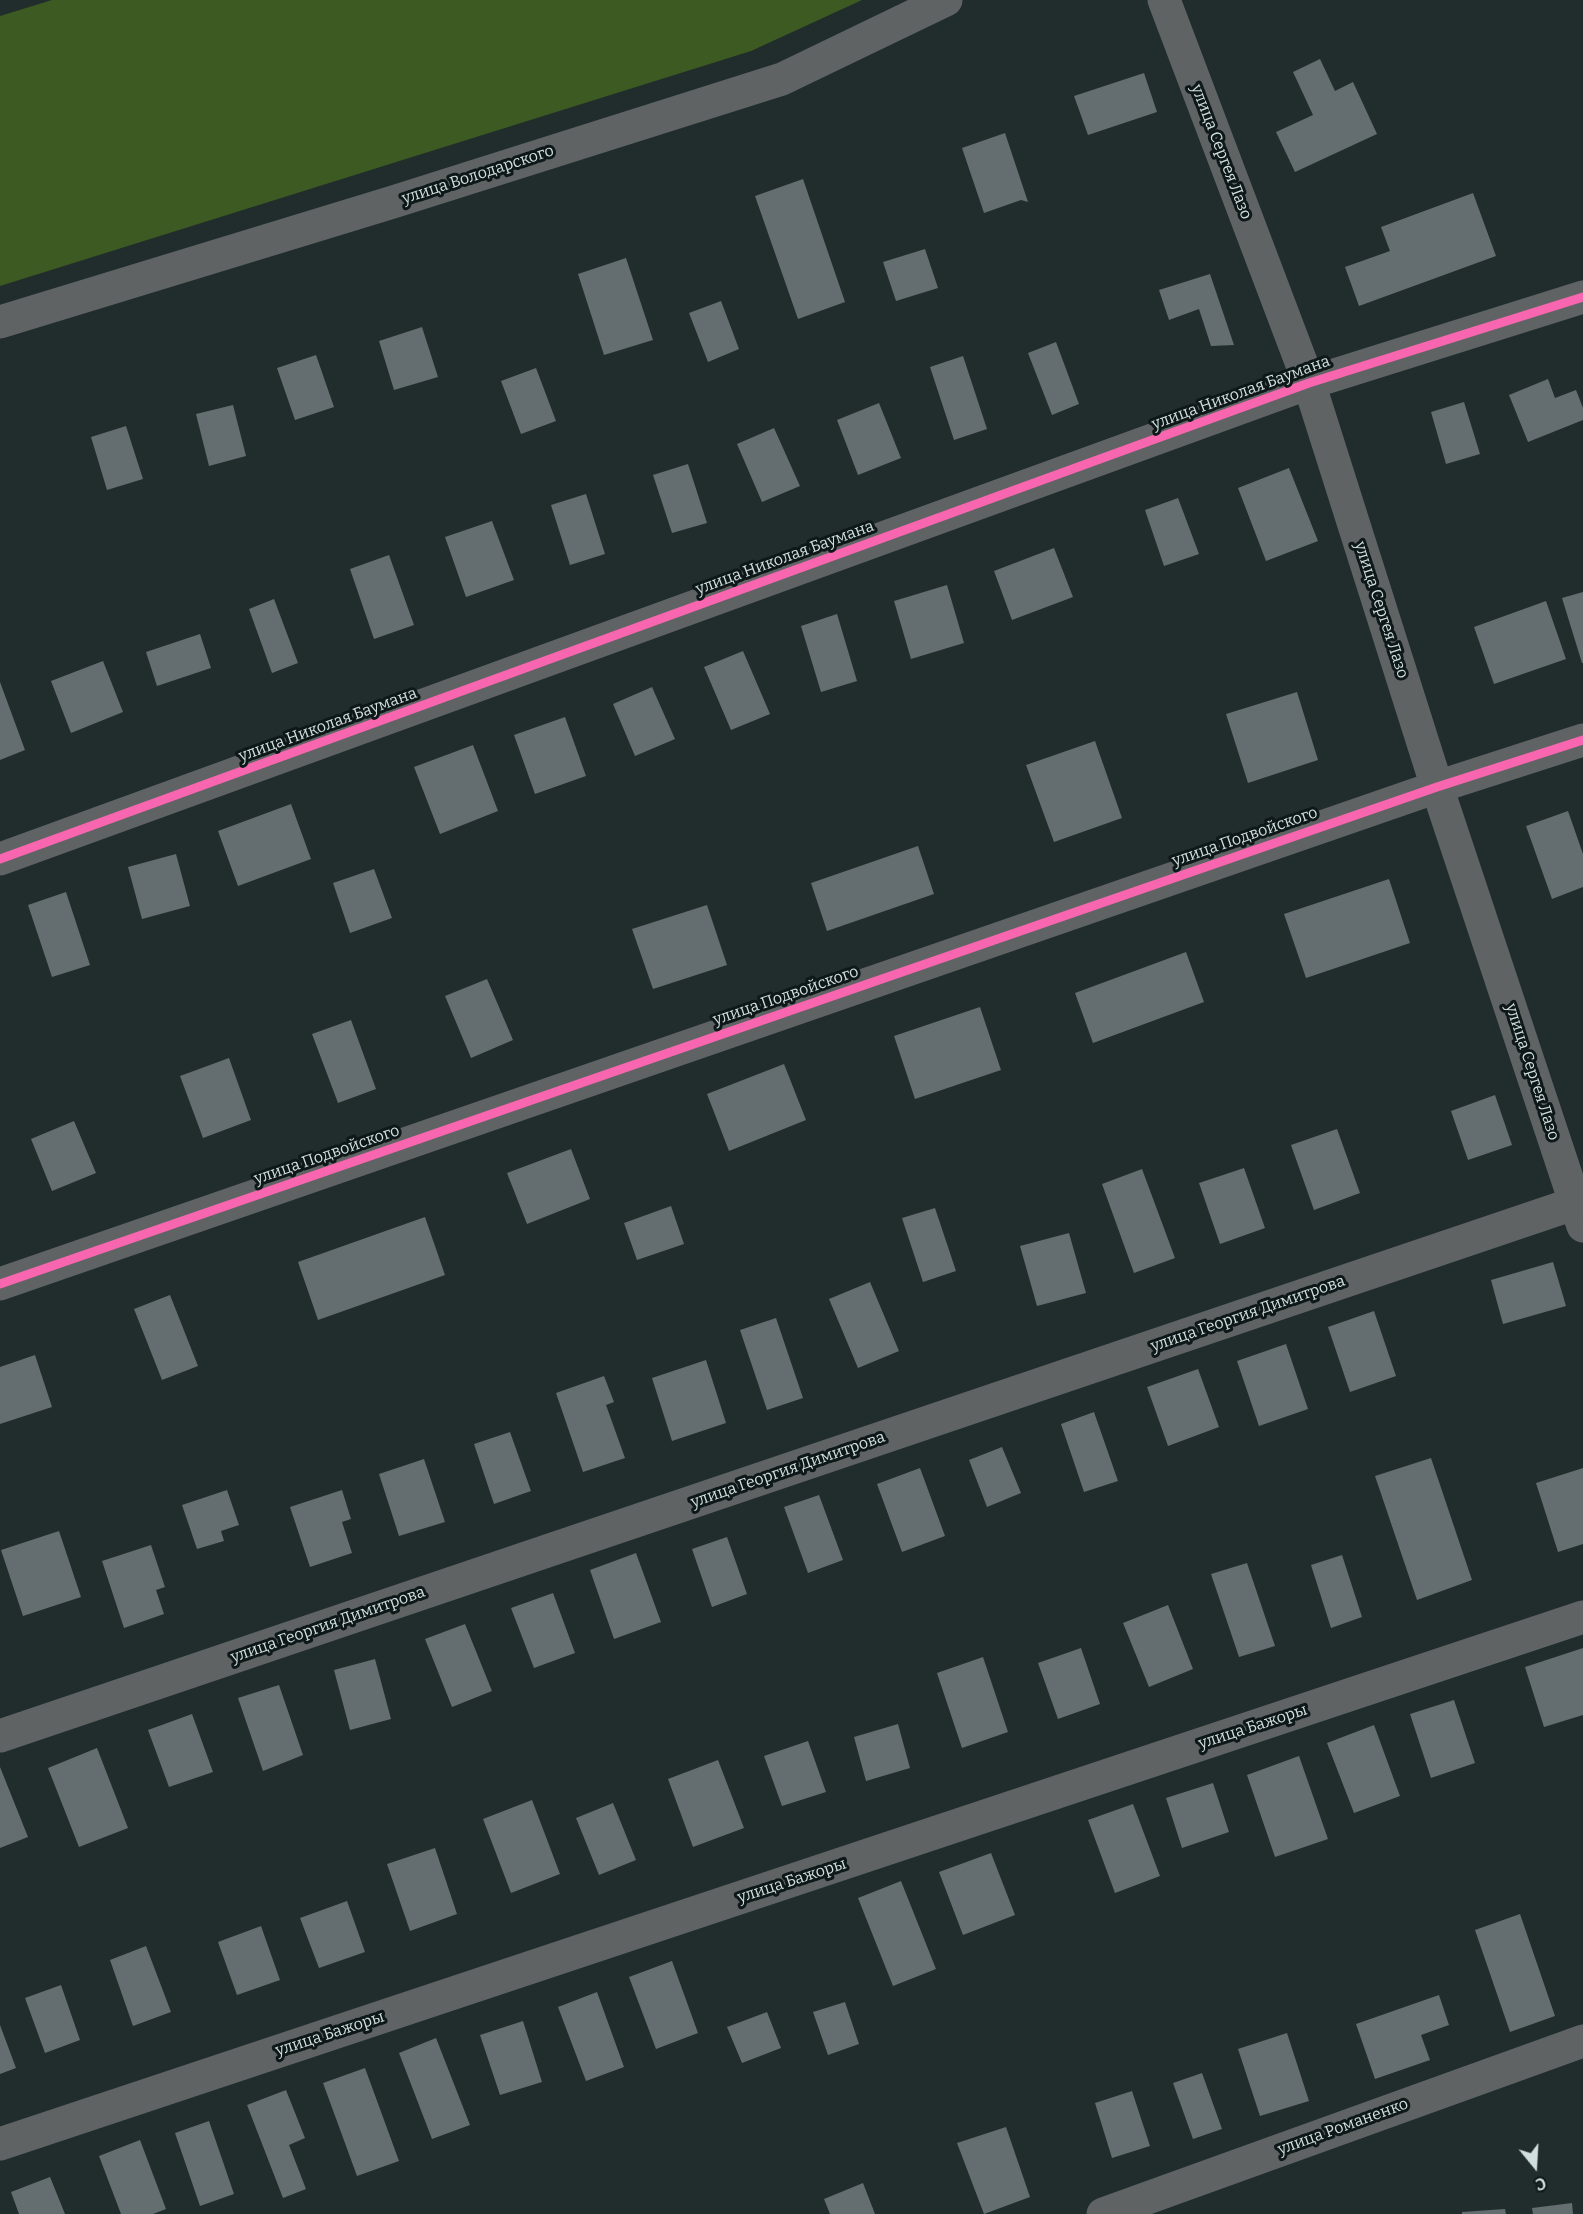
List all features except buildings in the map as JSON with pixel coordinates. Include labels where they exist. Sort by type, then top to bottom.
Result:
[{"type":"street","name":"улица Володарского","points":[[0,322],[404,199],[782,79],[946,0]]},
{"type":"street","name":"улица Сергея Лазо","points":[[1164,0],[1309,383],[1437,787],[1580,1215]]},
{"type":"street","name":"улица Николая Баумана","points":[[0,859],[1309,383],[1583,297]]},
{"type":"street","name":"улица Подвойского","points":[[0,1284],[1437,787],[1583,740]]},
{"type":"street","name":"улица Георгия Димитрова","points":[[0,1736],[1580,1215]]},
{"type":"street","name":"улица Бажоры","points":[[0,2144],[1583,1617]]},
{"type":"street","name":"улица Романенко","points":[[1103,2214],[1583,2041]]},
{"type":"green space","points":[[52,0],[862,0],[751,51],[0,286],[0,16]]},
{"type":"cycle path","points":[[0,859],[1309,383],[1583,297]]},
{"type":"cycle path","points":[[0,1284],[1437,787],[1583,740]]}]
